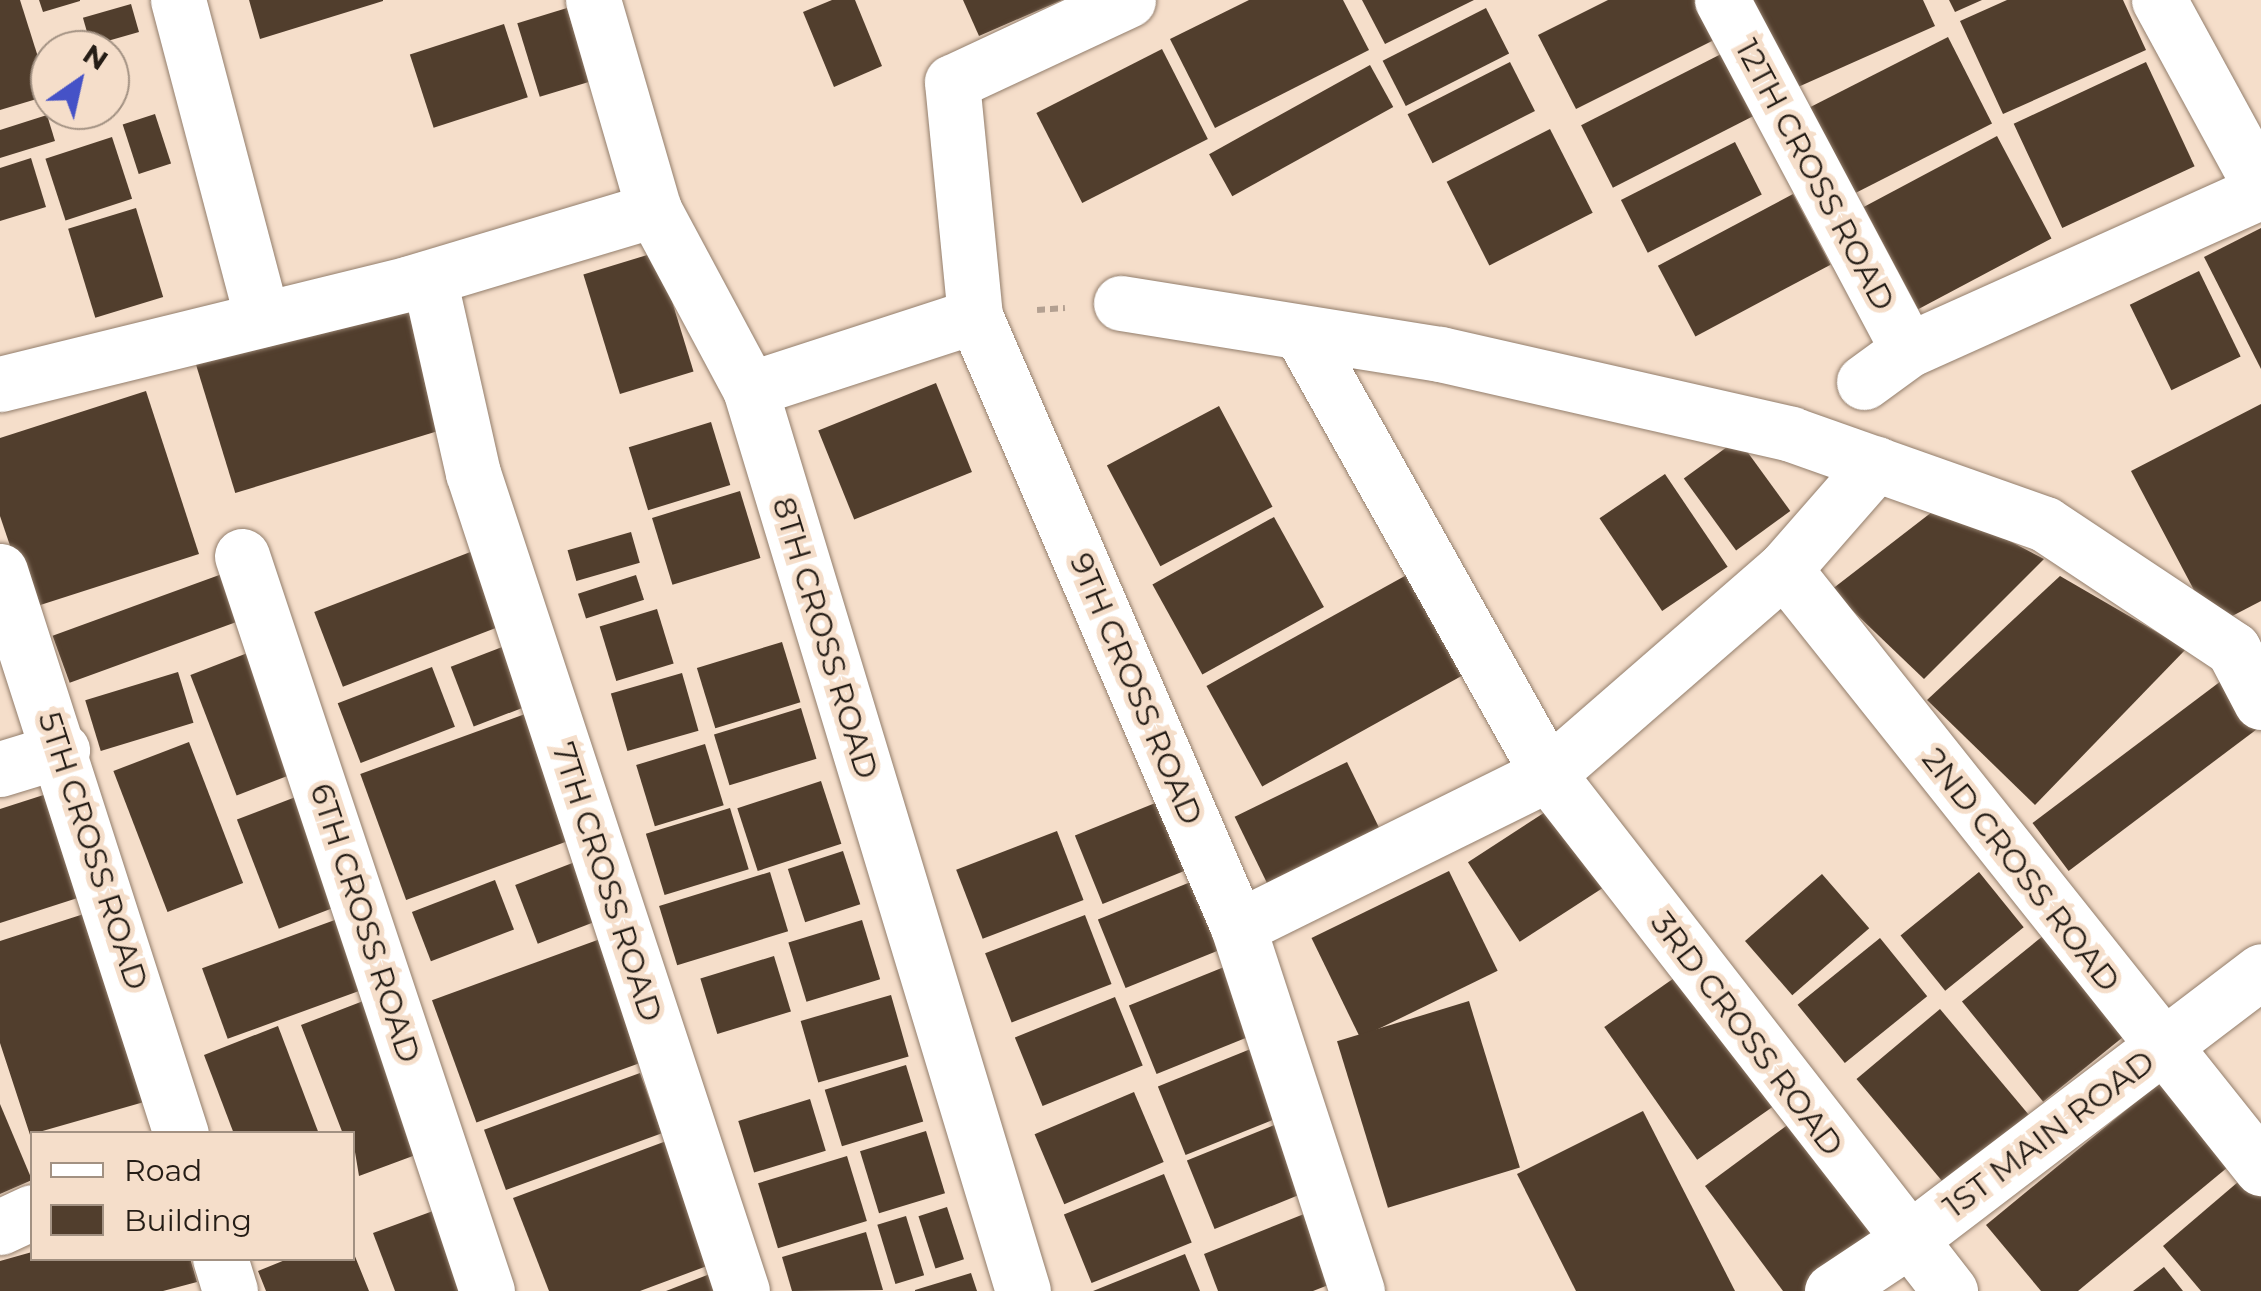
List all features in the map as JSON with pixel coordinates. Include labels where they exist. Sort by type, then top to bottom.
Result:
[{"type":"street","points":[[178,0],[262,319]]},
{"type":"street","name":"8TH CROSS ROAD","points":[[593,0],[654,210],[750,389],[1023,1291]]},
{"type":"street","name":"9TH CROSS ROAD","points":[[1128,0],[952,82],[975,316],[1238,928],[1357,1291]]},
{"type":"street","name":"12TH CROSS ROAD","points":[[1722,0],[1908,350]]},
{"type":"street","points":[[1864,382],[1908,350],[2261,189],[2159,0]]},
{"type":"street","points":[[0,384],[428,278],[654,210]]},
{"type":"street","name":"7TH CROSS ROAD","points":[[428,278],[473,473],[742,1291]]},
{"type":"street","points":[[1121,303],[1440,354],[1773,430],[1876,464],[2045,524],[2247,642],[2261,702]]},
{"type":"street","points":[[750,389],[975,316]]},
{"type":"street","name":"3RD CROSS ROAD","points":[[1301,332],[1548,774],[1907,1241],[1950,1291]]},
{"type":"street","points":[[1238,928],[1548,774],[1784,569],[1876,464]]},
{"type":"street","name":"6TH CROSS ROAD","points":[[242,556],[488,1291]]},
{"type":"street","name":"2ND CROSS ROAD","points":[[1784,569],[2261,1168]]},
{"type":"street","name":"5TH CROSS ROAD","points":[[0,571],[62,750],[181,1131]]},
{"type":"street","points":[[0,769],[62,750]]},
{"type":"street","name":"1ST MAIN ROAD","points":[[1832,1291],[1907,1241],[2261,971]]},
{"type":"street","points":[[0,1227],[30,1213]]},
{"type":"street","points":[[221,1261],[230,1291]]},
{"type":"path","points":[[975,316],[1121,303]]},
{"type":"building","points":[[0,0],[20,0],[30,32],[30,101],[0,110]]},
{"type":"building","points":[[39,0],[80,0],[80,1],[43,12]]},
{"type":"building","points":[[249,0],[383,0],[383,1],[260,39]]},
{"type":"building","points":[[832,0],[855,0],[882,66],[834,87],[803,12]]},
{"type":"building","points":[[963,0],[1062,0],[979,36]]},
{"type":"building","points":[[1249,0],[1343,0],[1369,50],[1215,128],[1170,39]]},
{"type":"building","points":[[1362,0],[1474,0],[1385,44]]},
{"type":"building","points":[[1608,0],[1707,0],[1724,35],[1576,109],[1538,35]]},
{"type":"building","points":[[1748,0],[1923,0],[1935,26],[1789,91]]},
{"type":"building","points":[[1949,0],[1982,0],[1955,12]]},
{"type":"building","points":[[2007,0],[2123,0],[2146,50],[2003,114],[1960,21]]},
{"type":"building","points":[[131,4],[139,32],[130,34],[130,30],[86,30],[83,18]]},
{"type":"building","points":[[567,8],[590,82],[540,97],[517,23]]},
{"type":"building","points":[[1486,8],[1509,53],[1406,106],[1383,61]]},
{"type":"building","points":[[504,24],[528,97],[434,128],[410,55]]},
{"type":"building","points":[[1948,37],[1992,123],[1839,202],[1795,115]]},
{"type":"building","points":[[1162,49],[1208,139],[1082,203],[1036,113]]},
{"type":"building","points":[[1729,50],[1761,112],[1613,188],[1581,125]]},
{"type":"building","points":[[1510,62],[1535,111],[1433,163],[1408,114]]},
{"type":"building","points":[[2146,62],[2195,166],[2062,228],[2014,124]]},
{"type":"building","points":[[1370,65],[1393,107],[1232,196],[1209,154]]},
{"type":"building","points":[[155,114],[171,163],[139,174],[124,130],[130,130],[130,122]]},
{"type":"building","points":[[30,120],[30,130],[52,130],[55,141],[0,158],[0,130]]},
{"type":"building","points":[[1550,129],[1593,213],[1489,265],[1447,182]]},
{"type":"building","points":[[1997,136],[2051,238],[1918,309],[1864,207]]},
{"type":"building","points":[[112,137],[132,199],[66,220],[45,159]]},
{"type":"building","points":[[1735,142],[1762,195],[1648,253],[1621,200]]},
{"type":"building","points":[[31,158],[46,207],[0,221],[0,168]]},
{"type":"building","points":[[1793,194],[1831,265],[1695,336],[1658,266]]},
{"type":"building","points":[[136,208],[163,297],[95,318],[68,229]]},
{"type":"building","points":[[2261,228],[2261,369],[2204,257]]},
{"type":"building","points":[[657,252],[694,372],[620,394],[583,275]]},
{"type":"building","points":[[2199,271],[2241,356],[2171,390],[2130,305]]},
{"type":"building","points":[[414,291],[455,426],[235,493],[194,358]]},
{"type":"building","points":[[936,383],[972,472],[854,520],[818,431]]},
{"type":"building","points":[[146,391],[199,554],[31,608],[0,516],[0,438]]},
{"type":"building","points":[[2261,404],[2261,601],[2213,626],[2131,471]]},
{"type":"building","points":[[1219,406],[1273,507],[1160,566],[1107,466]]},
{"type":"building","points":[[711,422],[730,485],[648,510],[629,447]]},
{"type":"building","points":[[1738,439],[1790,511],[1736,550],[1684,478]]},
{"type":"building","points":[[1665,474],[1728,567],[1662,611],[1600,518]]},
{"type":"building","points":[[740,491],[760,558],[672,585],[652,518]]},
{"type":"building","points":[[1941,505],[2044,559],[1924,679],[1831,590]]},
{"type":"building","points":[[1274,517],[1324,607],[1202,674],[1152,584]]},
{"type":"building","points":[[631,532],[640,563],[576,581],[568,550]]},
{"type":"building","points":[[486,546],[515,621],[343,687],[314,612]]},
{"type":"building","points":[[233,570],[250,617],[70,683],[53,636]]},
{"type":"building","points":[[1412,572],[1468,673],[1262,787],[1206,686]]},
{"type":"building","points":[[636,575],[644,600],[586,619],[578,594]]},
{"type":"building","points":[[2060,576],[2186,649],[2035,805],[1927,700]]},
{"type":"building","points":[[657,609],[674,664],[616,681],[600,627]]},
{"type":"building","points":[[518,641],[541,701],[474,727],[451,667]]},
{"type":"building","points":[[782,642],[800,702],[715,728],[697,668]]},
{"type":"building","points":[[266,646],[312,766],[237,795],[190,675]]},
{"type":"building","points":[[432,667],[455,727],[361,763],[338,703]]},
{"type":"building","points":[[178,672],[193,723],[101,751],[85,700]]},
{"type":"building","points":[[682,673],[699,731],[627,751],[611,693]]},
{"type":"building","points":[[2221,681],[2257,729],[2069,871],[2033,823]]},
{"type":"building","points":[[801,708],[816,759],[729,785],[714,735]]},
{"type":"building","points":[[536,710],[582,836],[406,900],[360,774]]},
{"type":"building","points":[[189,742],[243,883],[167,912],[113,771]]},
{"type":"building","points":[[705,744],[724,805],[655,826],[636,765]]},
{"type":"building","points":[[1347,762],[1388,846],[1275,900],[1235,817]]},
{"type":"building","points":[[821,781],[841,844],[758,871],[737,808]]},
{"type":"building","points":[[59,790],[93,893],[0,923],[0,809]]},
{"type":"building","points":[[306,793],[348,902],[279,929],[237,820]]},
{"type":"building","points":[[1175,795],[1203,864],[1103,904],[1075,835]]},
{"type":"building","points":[[1556,805],[1608,885],[1520,942],[1468,862]]},
{"type":"building","points":[[730,808],[749,869],[665,895],[646,834]]},
{"type":"building","points":[[1057,831],[1084,900],[983,939],[956,870]]},
{"type":"building","points":[[843,851],[860,904],[805,922],[788,869]]},
{"type":"building","points":[[588,857],[611,916],[538,944],[515,885]]},
{"type":"building","points":[[1449,871],[1498,971],[1360,1038],[1311,938]]},
{"type":"building","points":[[770,872],[788,931],[677,965],[659,906]]},
{"type":"building","points":[[1979,872],[2024,927],[1945,991],[1901,936]]},
{"type":"building","points":[[1822,874],[1869,928],[1792,995],[1745,941]]},
{"type":"building","points":[[1198,879],[1226,948],[1126,988],[1098,919]]},
{"type":"building","points":[[495,880],[514,929],[431,961],[412,912]]},
{"type":"building","points":[[90,912],[151,1100],[42,1131],[30,1131],[30,1135],[0,1043],[0,941]]},
{"type":"building","points":[[1085,915],[1112,984],[1012,1022],[985,953]]},
{"type":"building","points":[[343,917],[369,987],[228,1039],[202,968]]},
{"type":"building","points":[[862,920],[880,979],[806,1002],[788,943]]},
{"type":"building","points":[[2049,931],[2130,1031],[2043,1102],[1962,1001]]},
{"type":"building","points":[[603,938],[647,1060],[476,1122],[432,1000]]},
{"type":"building","points":[[1880,938],[1927,996],[1845,1063],[1798,1005]]},
{"type":"building","points":[[774,956],[791,1011],[717,1034],[700,979]]},
{"type":"building","points":[[1229,965],[1257,1034],[1157,1074],[1129,1005]]},
{"type":"building","points":[[1687,969],[1780,1102],[1697,1160],[1604,1027]]},
{"type":"building","points":[[891,995],[909,1057],[818,1082],[801,1021]]},
{"type":"building","points":[[1115,997],[1143,1066],[1043,1106],[1015,1037]]},
{"type":"building","points":[[371,998],[429,1150],[359,1176],[355,1131],[342,1131],[301,1025]]},
{"type":"building","points":[[1469,1001],[1520,1167],[1388,1208],[1337,1041]]},
{"type":"building","points":[[1940,1009],[2040,1129],[1957,1199],[1857,1079]]},
{"type":"building","points":[[278,1026],[318,1131],[233,1131],[204,1055]]},
{"type":"building","points":[[1258,1046],[1286,1115],[1186,1155],[1158,1086]]},
{"type":"building","points":[[906,1065],[923,1121],[842,1146],[825,1090]]},
{"type":"building","points":[[640,1073],[662,1133],[506,1190],[484,1130]]},
{"type":"building","points":[[2165,1078],[2234,1162],[2078,1291],[2041,1291],[1986,1225]]},
{"type":"building","points":[[1134,1092],[1164,1162],[1064,1204],[1035,1134]]},
{"type":"building","points":[[810,1099],[826,1151],[754,1173],[738,1121]]},
{"type":"building","points":[[0,1104],[30,1181],[0,1194]]},
{"type":"building","points":[[1643,1111],[1735,1291],[1576,1291],[1517,1174]]},
{"type":"building","points":[[1801,1115],[1887,1230],[1805,1291],[1783,1291],[1705,1186]]},
{"type":"building","points":[[1287,1120],[1315,1189],[1215,1229],[1187,1160]]},
{"type":"building","points":[[926,1131],[945,1193],[879,1213],[860,1151]]},
{"type":"building","points":[[669,1140],[715,1263],[640,1291],[549,1291],[513,1198]]},
{"type":"building","points":[[847,1156],[867,1221],[778,1248],[758,1183]]},
{"type":"building","points":[[1164,1174],[1192,1243],[1092,1283],[1064,1214]]},
{"type":"building","points":[[2245,1176],[2261,1195],[2261,1291],[2201,1291],[2163,1246]]},
{"type":"building","points":[[947,1207],[964,1259],[935,1269],[918,1216]]},
{"type":"building","points":[[433,1211],[464,1291],[395,1291],[373,1233]]},
{"type":"building","points":[[1304,1214],[1331,1284],[1313,1291],[1218,1291],[1204,1254]]},
{"type":"building","points":[[906,1216],[924,1275],[895,1284],[877,1225]]},
{"type":"building","points":[[866,1232],[883,1290],[792,1291],[782,1257]]},
{"type":"building","points":[[30,1253],[30,1261],[191,1261],[197,1282],[163,1291],[0,1291],[0,1261]]},
{"type":"building","points":[[1185,1254],[1200,1291],[1093,1291]]},
{"type":"building","points":[[355,1256],[369,1291],[266,1291],[258,1271],[283,1261],[355,1261]]},
{"type":"building","points":[[2164,1267],[2183,1291],[2133,1291]]},
{"type":"building","points":[[715,1272],[722,1291],[666,1291]]},
{"type":"building","points":[[971,1273],[977,1291],[915,1291],[915,1290]]}]
